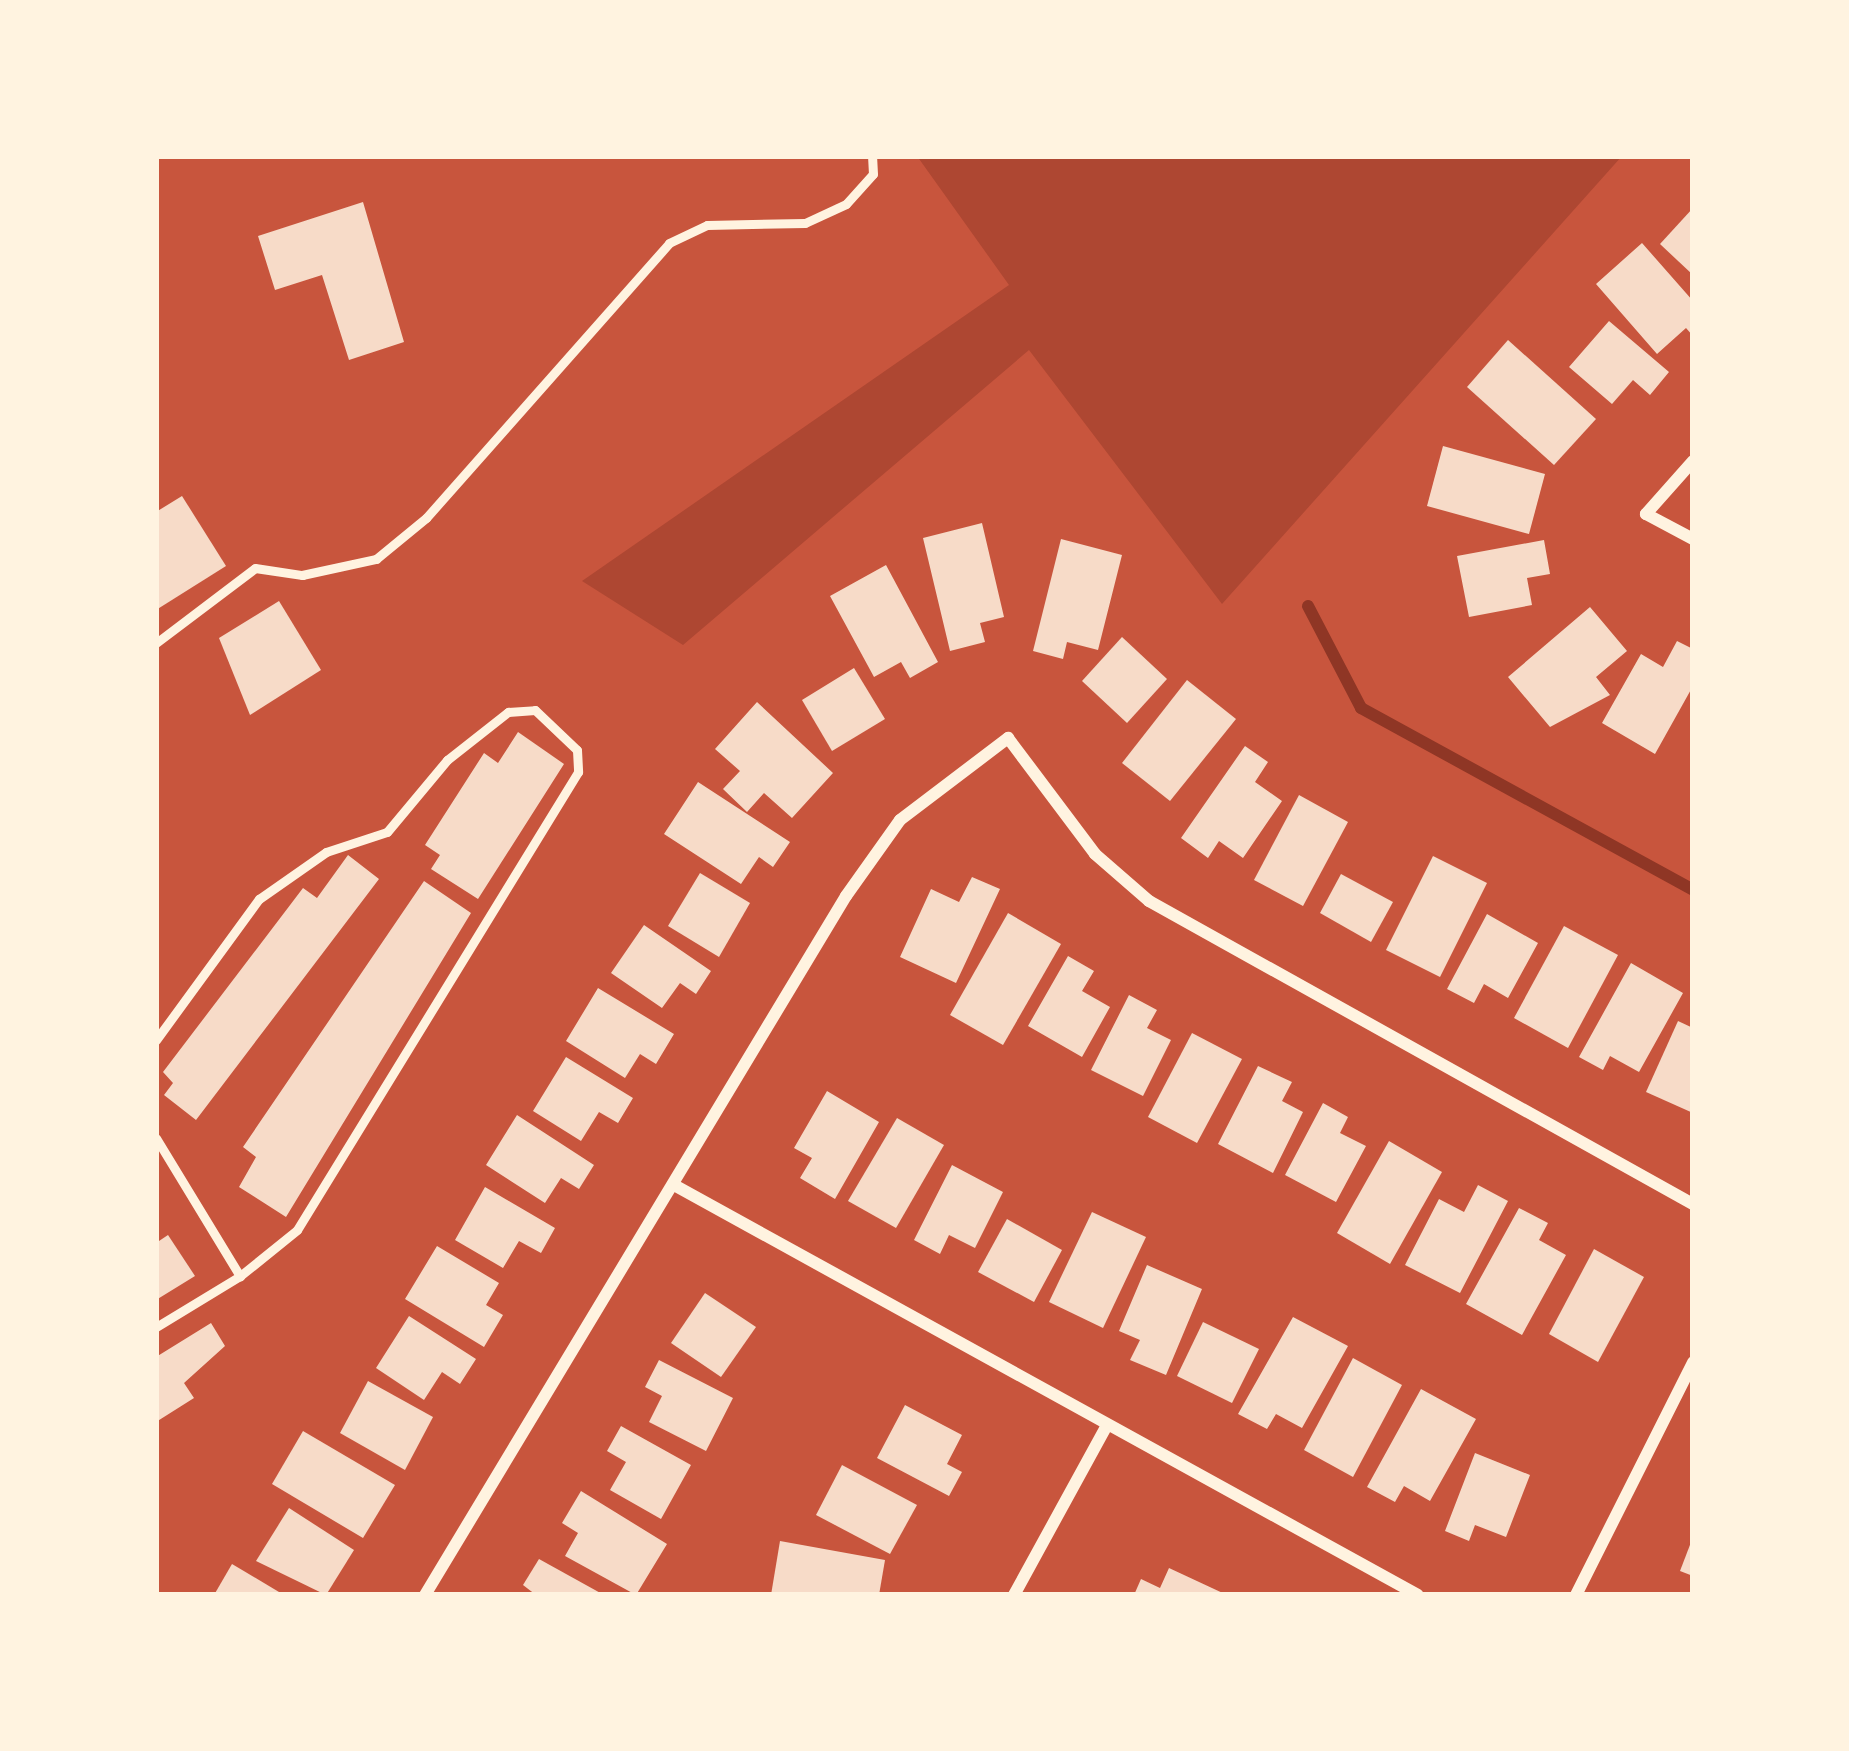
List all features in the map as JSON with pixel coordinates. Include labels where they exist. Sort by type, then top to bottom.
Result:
[{"type":"street","points":[[1693,461],[1646,514],[1693,539]]},
{"type":"street","points":[[425,1595],[900,820],[1008,738],[1095,854],[1149,901],[1693,1204]]},
{"type":"street","points":[[674,1185],[1418,1595]]},
{"type":"street","points":[[1576,1595],[1693,1362]]},
{"type":"street","points":[[1014,1595],[1107,1425]]},
{"type":"lane","points":[[156,643],[255,568],[302,574],[376,559],[426,518],[669,243],[707,224],[805,223],[846,204],[873,174],[872,156]]},
{"type":"lane","points":[[156,1040],[259,899],[326,852],[387,832],[447,760],[508,712],[535,710],[577,750],[578,772],[297,1230],[240,1276],[156,1327]]},
{"type":"lane","points":[[156,1138],[240,1276]]},
{"type":"shaded area","points":[[917,156],[1622,156],[1222,604],[1029,350],[683,645],[582,581],[1009,285]]},
{"type":"building","points":[[363,202],[404,342],[349,360],[322,275],[275,290],[258,236]]},
{"type":"building","points":[[1693,208],[1693,275],[1660,244]]},
{"type":"building","points":[[1642,243],[1693,301],[1693,336],[1686,328],[1657,354],[1596,284]]},
{"type":"building","points":[[1609,321],[1669,372],[1650,395],[1633,380],[1612,404],[1569,367]]},
{"type":"building","points":[[1508,340],[1596,419],[1554,465],[1467,387]]},
{"type":"building","points":[[1443,446],[1545,474],[1529,534],[1427,506]]},
{"type":"building","points":[[182,496],[226,566],[156,610],[156,512]]},
{"type":"building","points":[[982,523],[1004,617],[980,623],[985,642],[950,651],[923,538]]},
{"type":"building","points":[[1061,539],[1122,555],[1098,650],[1067,642],[1063,659],[1033,651]]},
{"type":"building","points":[[1544,540],[1550,574],[1527,578],[1532,605],[1469,617],[1457,556]]},
{"type":"building","points":[[886,565],[938,662],[910,678],[901,662],[874,677],[830,596]]},
{"type":"building","points":[[279,601],[321,670],[250,715],[219,638]]},
{"type":"building","points":[[1590,607],[1627,651],[1596,677],[1610,695],[1550,727],[1508,677]]},
{"type":"building","points":[[1122,637],[1167,679],[1127,723],[1082,681]]},
{"type":"building","points":[[1677,641],[1693,649],[1693,686],[1655,754],[1602,723],[1641,654],[1663,667]]},
{"type":"building","points":[[854,668],[885,719],[832,751],[802,700]]},
{"type":"building","points":[[1187,680],[1236,719],[1170,801],[1122,763]]},
{"type":"building","points":[[757,702],[833,773],[792,818],[764,793],[747,812],[723,789],[740,771],[715,749]]},
{"type":"building","points":[[518,732],[564,764],[478,899],[431,869],[440,855],[425,845],[484,753],[498,763]]},
{"type":"building","points":[[1245,746],[1268,762],[1255,782],[1282,801],[1243,858],[1219,841],[1208,858],[1181,838]]},
{"type":"building","points":[[698,782],[790,842],[773,867],[759,857],[741,884],[664,834]]},
{"type":"building","points":[[1299,795],[1348,822],[1303,906],[1254,880]]},
{"type":"building","points":[[348,855],[379,879],[196,1120],[164,1095],[173,1083],[163,1072],[303,888],[317,898]]},
{"type":"building","points":[[1433,856],[1487,883],[1440,977],[1386,950]]},
{"type":"building","points":[[700,873],[750,903],[719,957],[668,926]]},
{"type":"building","points":[[1341,874],[1393,902],[1371,942],[1320,913]]},
{"type":"building","points":[[972,877],[1000,889],[956,983],[900,957],[931,889],[959,902]]},
{"type":"building","points":[[424,881],[471,913],[286,1217],[239,1187],[256,1157],[243,1147]]},
{"type":"building","points":[[1008,913],[1061,944],[1003,1045],[950,1015]]},
{"type":"building","points":[[1487,914],[1538,943],[1508,998],[1484,984],[1474,1003],[1447,989]]},
{"type":"building","points":[[644,925],[711,971],[696,994],[680,983],[662,1008],[611,973]]},
{"type":"building","points":[[1564,926],[1618,955],[1568,1048],[1514,1018]]},
{"type":"building","points":[[1068,956],[1094,971],[1082,991],[1110,1007],[1082,1057],[1028,1026]]},
{"type":"building","points":[[1631,963],[1683,993],[1639,1072],[1610,1056],[1603,1070],[1579,1057]]},
{"type":"building","points":[[598,988],[674,1034],[656,1064],[640,1054],[625,1078],[566,1041]]},
{"type":"building","points":[[1129,995],[1157,1010],[1147,1028],[1171,1040],[1143,1096],[1091,1070]]},
{"type":"building","points":[[1678,1021],[1693,1028],[1693,1113],[1646,1092]]},
{"type":"building","points":[[1192,1033],[1242,1059],[1197,1143],[1148,1117]]},
{"type":"building","points":[[566,1057],[633,1098],[618,1123],[599,1112],[581,1141],[533,1111]]},
{"type":"building","points":[[1258,1066],[1292,1082],[1282,1101],[1303,1112],[1273,1173],[1218,1144]]},
{"type":"building","points":[[827,1091],[879,1122],[835,1199],[800,1178],[812,1158],[794,1148]]},
{"type":"building","points":[[1323,1103],[1348,1117],[1340,1133],[1366,1146],[1336,1202],[1285,1175]]},
{"type":"building","points":[[517,1115],[594,1165],[579,1189],[561,1178],[545,1203],[486,1165]]},
{"type":"building","points":[[897,1118],[944,1145],[896,1228],[848,1201]]},
{"type":"building","points":[[1389,1141],[1442,1172],[1390,1264],[1337,1233]]},
{"type":"building","points":[[952,1165],[1003,1192],[975,1248],[949,1235],[940,1254],[914,1240]]},
{"type":"building","points":[[1478,1185],[1508,1201],[1460,1293],[1405,1265],[1439,1199],[1464,1212]]},
{"type":"building","points":[[485,1187],[555,1228],[541,1253],[519,1241],[503,1268],[455,1240]]},
{"type":"building","points":[[1519,1208],[1548,1223],[1539,1240],[1566,1255],[1522,1335],[1466,1304]]},
{"type":"building","points":[[1092,1212],[1146,1237],[1103,1328],[1049,1302]]},
{"type":"building","points":[[1007,1219],[1062,1250],[1034,1302],[978,1272]]},
{"type":"building","points":[[168,1235],[195,1276],[156,1300],[156,1243]]},
{"type":"building","points":[[437,1246],[499,1283],[486,1305],[503,1315],[484,1347],[405,1299]]},
{"type":"building","points":[[1594,1249],[1644,1277],[1598,1362],[1549,1334]]},
{"type":"building","points":[[1147,1265],[1202,1289],[1166,1375],[1130,1360],[1140,1340],[1119,1331]]},
{"type":"building","points":[[705,1293],[756,1327],[721,1377],[671,1343]]},
{"type":"building","points":[[409,1316],[476,1359],[460,1384],[442,1372],[424,1400],[376,1368]]},
{"type":"building","points":[[1293,1317],[1348,1346],[1302,1428],[1276,1414],[1267,1429],[1238,1414]]},
{"type":"building","points":[[1203,1322],[1259,1349],[1232,1403],[1177,1376]]},
{"type":"building","points":[[211,1323],[225,1346],[184,1383],[194,1398],[156,1422],[156,1357]]},
{"type":"building","points":[[1353,1358],[1402,1385],[1353,1477],[1304,1450]]},
{"type":"building","points":[[659,1360],[733,1398],[706,1451],[649,1422],[662,1396],[645,1387]]},
{"type":"building","points":[[368,1381],[433,1417],[405,1470],[340,1433]]},
{"type":"building","points":[[1421,1389],[1476,1419],[1430,1501],[1404,1486],[1395,1502],[1367,1487]]},
{"type":"building","points":[[905,1405],[962,1435],[947,1464],[962,1472],[949,1496],[877,1458]]},
{"type":"building","points":[[621,1426],[691,1465],[661,1519],[610,1490],[626,1462],[607,1451]]},
{"type":"building","points":[[303,1431],[395,1485],[363,1538],[272,1484]]},
{"type":"building","points":[[1475,1453],[1530,1475],[1506,1537],[1475,1525],[1469,1541],[1445,1531]]},
{"type":"building","points":[[842,1465],[917,1505],[890,1554],[816,1515]]},
{"type":"building","points":[[581,1491],[667,1544],[636,1595],[565,1556],[578,1533],[562,1523]]},
{"type":"building","points":[[289,1508],[354,1550],[326,1595],[256,1561]]},
{"type":"building","points":[[1693,1537],[1693,1576],[1680,1571]]},
{"type":"building","points":[[780,1541],[885,1560],[879,1595],[771,1595]]},
{"type":"building","points":[[539,1559],[604,1595],[536,1595],[523,1585]]},
{"type":"building","points":[[232,1564],[284,1595],[214,1595]]},
{"type":"building","points":[[1169,1568],[1227,1595],[1134,1595],[1141,1579],[1160,1588]]},
{"type":"waterway","points":[[1308,606],[1361,708],[1693,890]]}]
